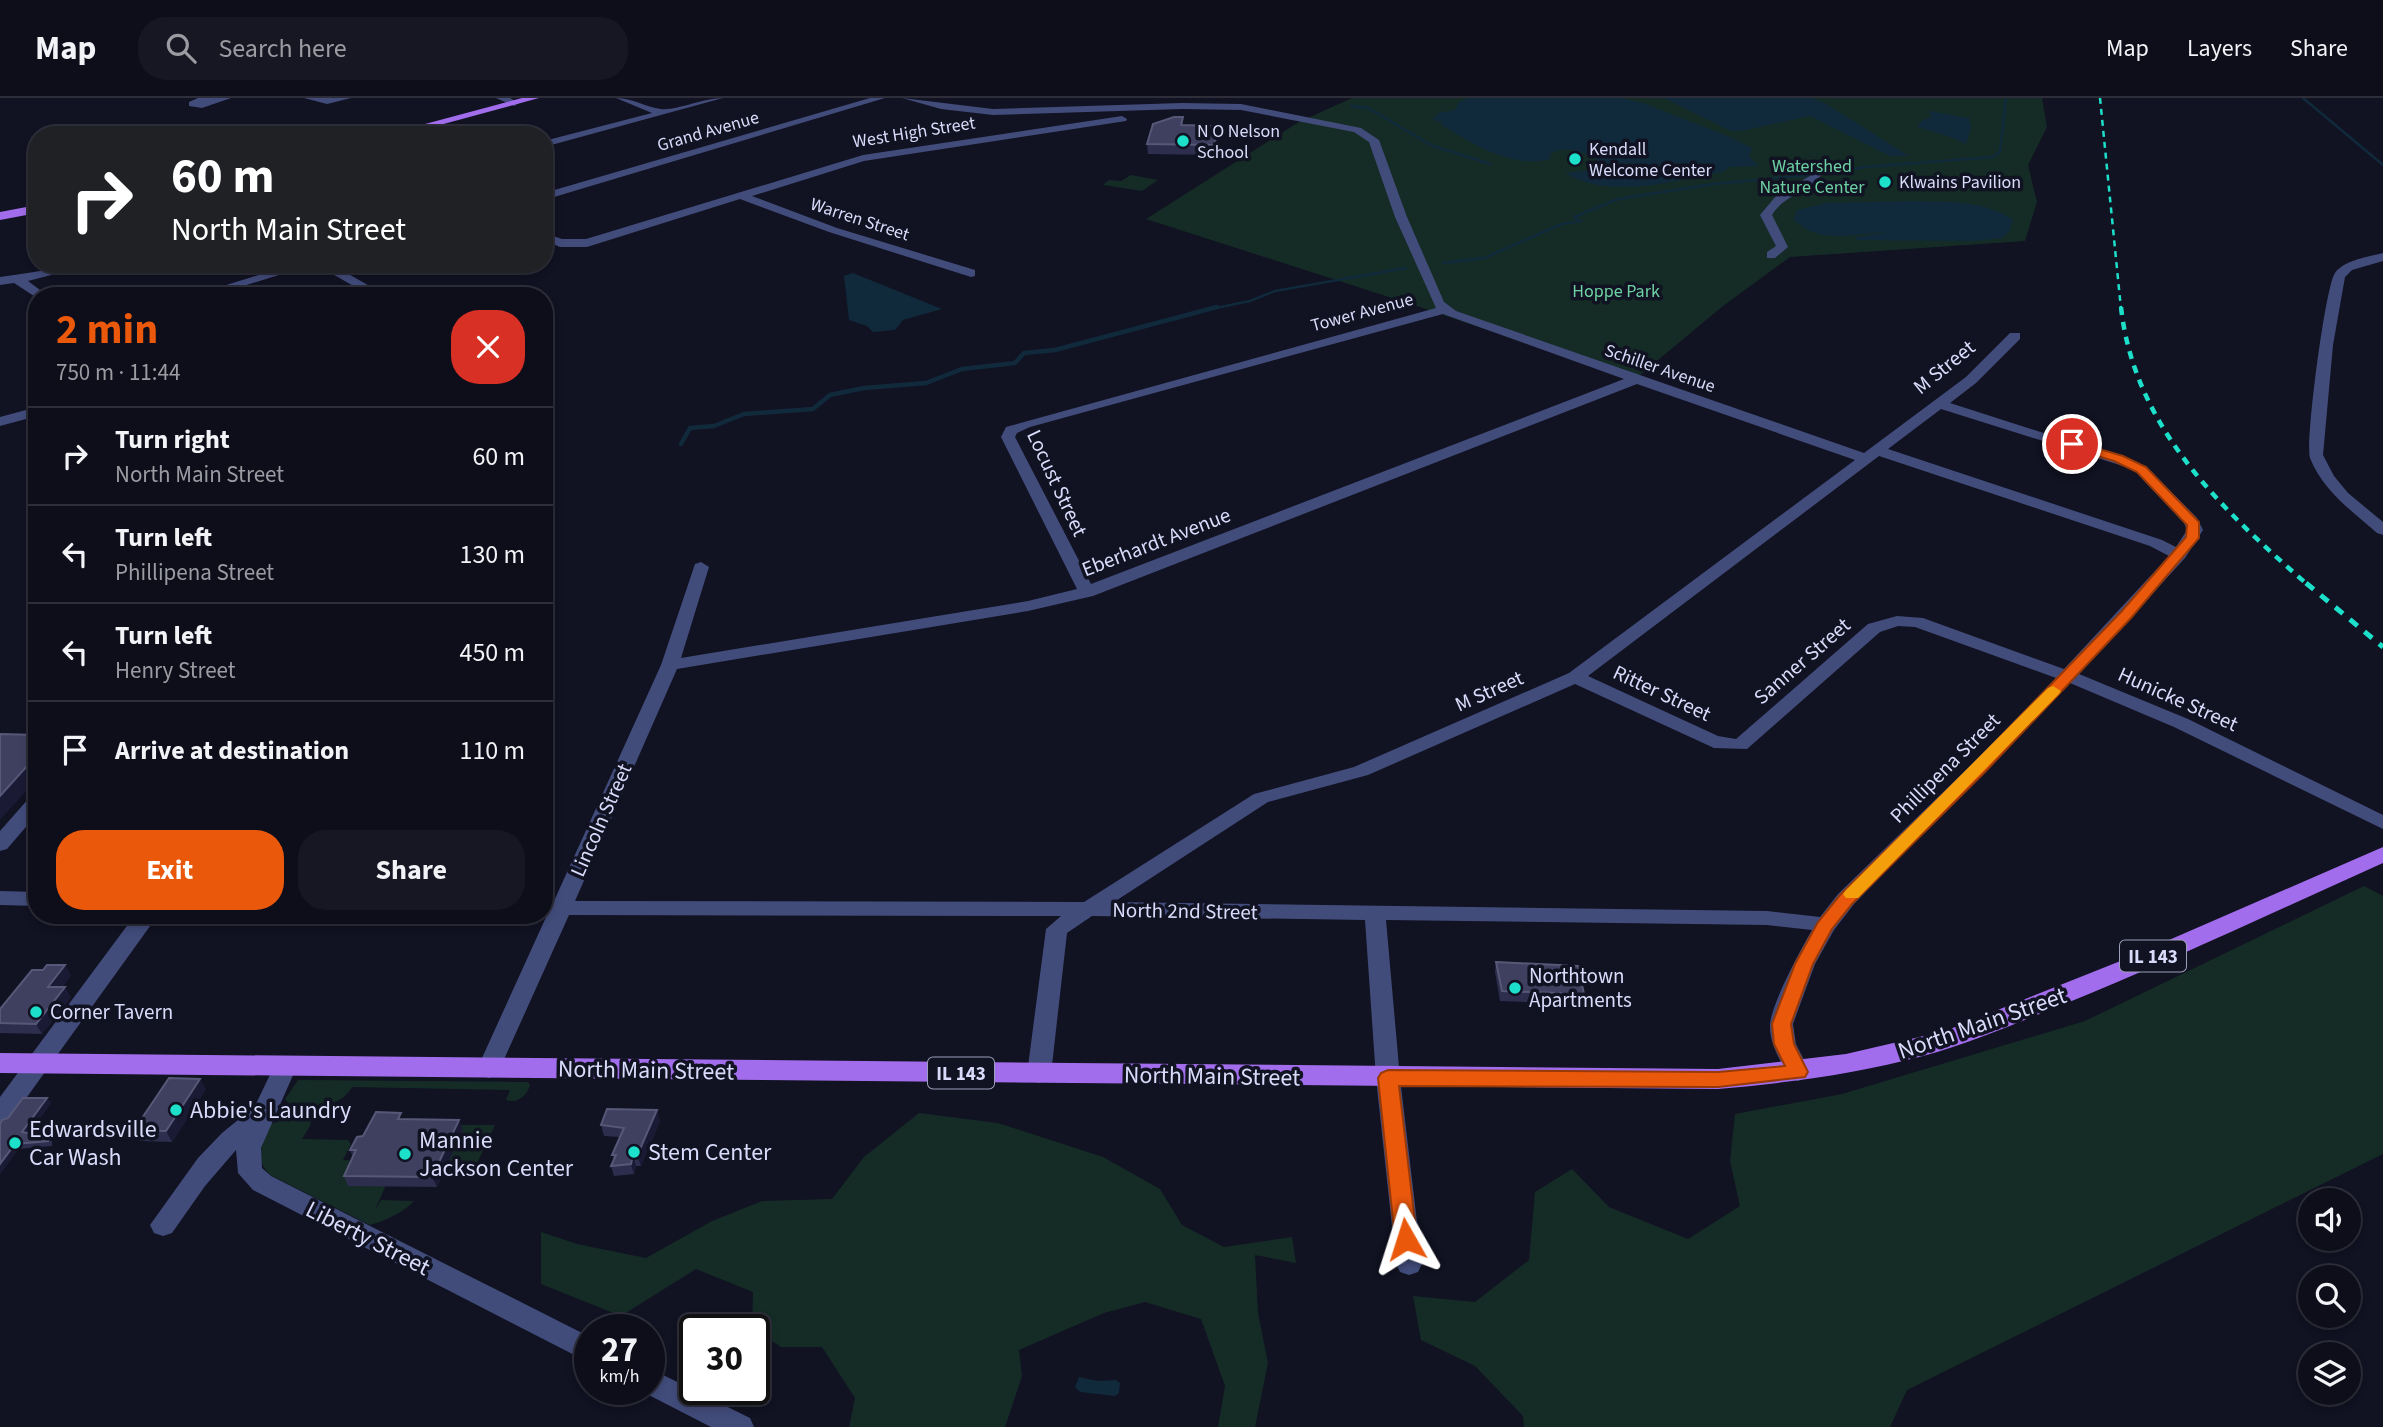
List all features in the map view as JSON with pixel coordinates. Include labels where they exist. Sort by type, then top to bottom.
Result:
[{"type":"main road","points":[[424,126],[534,98]]},
{"type":"main road","points":[[0,216],[28,211]]},
{"type":"main road","name":"North Main Street","points":[[0,1063],[1388,1078],[1707,1079],[1798,1072],[1907,1051],[1966,1033],[2091,984],[2383,854]]},
{"type":"street","points":[[309,98],[329,101],[346,98]]},
{"type":"street","points":[[501,98],[514,103]]},
{"type":"street","points":[[621,98],[662,113]]},
{"type":"street","points":[[553,142],[718,98]]},
{"type":"street","name":"Grand Avenue","points":[[553,194],[880,98]]},
{"type":"street","points":[[907,98],[941,106],[993,112],[1202,106],[1241,107],[1268,112],[1273,116]]},
{"type":"street","points":[[1240,120],[1260,120],[1273,116]]},
{"type":"street","name":"Tower Avenue","points":[[1011,430],[1444,310],[1401,217],[1374,140],[1363,132],[1340,125],[1273,116]]},
{"type":"street","name":"West High Street","points":[[553,239],[570,244],[592,242],[739,195],[875,156],[1129,118],[1172,119]]},
{"type":"street","points":[[1771,255],[1782,247],[1766,215],[1767,211],[1775,202],[1814,178],[1817,174],[1815,168]]},
{"type":"street","name":"Warren Street","points":[[739,195],[833,230],[971,273]]},
{"type":"street","points":[[2383,257],[2348,268],[2339,276],[2326,345],[2316,456],[2327,477],[2343,496],[2383,530]]},
{"type":"street","points":[[0,268],[28,287]]},
{"type":"street","points":[[0,281],[57,273]]},
{"type":"street","points":[[228,287],[277,273]]},
{"type":"street","points":[[338,273],[364,287]]},
{"type":"street","name":"Schiller Avenue","points":[[1444,310],[1460,319],[1634,380],[1869,455],[1895,455],[2156,543],[2179,555]]},
{"type":"street","name":"M Street","points":[[1039,1074],[1057,929],[1083,909],[1261,798],[1361,771],[1576,677],[1970,380],[2015,335]]},
{"type":"street","name":"Eberhardt Avenue","points":[[670,665],[1028,606],[1087,592],[1634,380]]},
{"type":"street","name":"Phillipena Street","points":[[1798,1072],[1784,1044],[1781,1024],[1804,964],[1825,926],[1846,899],[2068,676],[2179,555],[2195,530],[2191,521],[2141,469],[2131,464],[1937,404]]},
{"type":"street","points":[[0,422],[28,414]]},
{"type":"street","name":"Locust Street","points":[[1011,430],[1007,437],[1087,592]]},
{"type":"street","name":"Lincoln Street","points":[[553,908],[670,665],[701,567]]},
{"type":"street","name":"Hunicke Street","points":[[1907,621],[1940,628],[2068,676],[2181,723],[2383,823]]},
{"type":"street","name":"Sanner Street","points":[[1731,746],[1740,745],[1874,628],[1907,621]]},
{"type":"street","name":"Ritter Street","points":[[1576,677],[1698,735],[1731,746]]},
{"type":"street","points":[[0,844],[28,811]]},
{"type":"street","points":[[0,898],[28,899]]},
{"type":"street","name":"North 2nd Street","points":[[553,908],[1083,909],[1767,918],[1799,920],[1825,926]]},
{"type":"street","points":[[1375,914],[1387,1027],[1388,1078],[1409,1264]]},
{"type":"street","points":[[0,1115],[140,924]]},
{"type":"street","name":"Lincoln Street","points":[[489,1069],[547,924]]},
{"type":"street","name":"Liberty Street","points":[[285,1066],[248,1148],[247,1161],[251,1173],[262,1183],[574,1343]]},
{"type":"street","points":[[163,1225],[198,1172],[216,1152],[264,1111]]},
{"type":"street","points":[[665,1389],[740,1427]]},
{"type":"green space","points":[[1352,98],[2042,98],[2047,127],[2028,165],[2037,202],[2025,241],[1790,257],[1723,306],[1634,380],[1423,308],[1146,219],[1299,122]]},
{"type":"green space","points":[[1131,175],[1158,180],[1142,191],[1103,185],[1109,180],[1121,181]]},
{"type":"green space","points":[[2364,886],[2383,896],[2383,1154],[2314,1188],[2298,1188],[2298,1196],[1907,1390],[1890,1427],[1524,1427],[1523,1416],[1475,1366],[1421,1340],[1413,1296],[1475,1302],[1529,1260],[1535,1192],[1572,1169],[1609,1207],[1688,1239],[1740,1206],[1730,1161],[1735,1114],[1842,1094],[2085,1021]]},
{"type":"green space","points":[[298,1080],[528,1082],[530,1085],[524,1096],[514,1101],[506,1100],[510,1090],[352,1087],[347,1094],[333,1103],[307,1106],[289,1104],[285,1099]]},
{"type":"green space","points":[[919,1113],[998,1123],[1103,1157],[1160,1189],[1182,1225],[1224,1247],[1292,1237],[1296,1263],[1255,1255],[1258,1313],[1268,1363],[1255,1427],[1218,1427],[1225,1386],[1201,1319],[1145,1302],[1104,1313],[1019,1350],[1022,1376],[1005,1427],[849,1427],[855,1398],[822,1347],[781,1347],[770,1340],[770,1314],[752,1314],[753,1292],[696,1269],[624,1314],[616,1314],[541,1284],[541,1232],[577,1244],[646,1258],[712,1221],[762,1201],[832,1199],[864,1157]]},
{"type":"green space","points":[[284,1119],[311,1120],[302,1139],[348,1140],[351,1144],[343,1160],[361,1161],[388,1180],[375,1210],[381,1200],[414,1201],[394,1216],[370,1225],[270,1175],[262,1163],[261,1150],[271,1124]]},
{"type":"green space","points":[[444,1125],[495,1125],[470,1178],[441,1177]]},
{"type":"water","points":[[1469,98],[1621,98],[1643,103],[1752,148],[1749,156],[1759,166],[1729,167],[1723,172],[1643,186],[1602,186],[1565,173],[1593,170],[1604,165],[1585,154],[1564,150],[1551,153],[1550,159],[1521,161],[1507,158],[1466,140],[1441,125],[1442,122],[1432,120],[1439,113],[1454,110],[1460,101]]},
{"type":"water","points":[[1664,98],[1812,98],[1909,156],[1890,156],[1810,116],[1731,131]]},
{"type":"water","points":[[1928,111],[1969,118],[1971,128],[1966,144],[1917,127],[1932,116]]},
{"type":"water","points":[[1914,201],[1978,205],[2002,213],[2013,220],[2009,231],[2002,238],[1973,241],[1855,240],[1857,237],[1887,232],[1827,235],[1805,228],[1794,220],[1797,210],[1826,203]]},
{"type":"water","points":[[853,273],[942,309],[903,320],[895,330],[873,332],[867,326],[849,320],[844,276]]},
{"type":"water","points":[[1079,1377],[1098,1381],[1116,1380],[1120,1383],[1119,1393],[1115,1396],[1080,1392],[1075,1387]]},
{"type":"building","points":[[1183,117],[1181,125],[1219,126],[1214,145],[1147,144],[1153,124]]},
{"type":"building","points":[[0,734],[28,735],[28,765],[0,796]]},
{"type":"building","points":[[1496,962],[1578,966],[1584,994],[1502,991]]},
{"type":"building","points":[[47,965],[65,965],[48,987],[65,987],[36,1024],[0,1023],[0,1009],[32,970],[43,970]]},
{"type":"building","points":[[169,1078],[200,1079],[166,1131],[134,1130]]},
{"type":"building","name":"Edwardsville Car Wash","points":[[23,1098],[47,1098],[22,1132],[48,1136],[48,1141],[15,1144],[0,1164],[0,1124]]},
{"type":"building","points":[[607,1109],[657,1110],[637,1156],[633,1155],[631,1164],[611,1166],[616,1155],[612,1155],[624,1128],[601,1125]]},
{"type":"building","name":"Mannie Jackson Center","points":[[376,1112],[401,1113],[398,1119],[459,1120],[432,1177],[344,1176],[356,1150],[350,1150],[357,1137],[363,1136]]},
{"type":"waterway","points":[[1443,263],[1484,258],[1562,224],[1581,221],[1574,217],[1618,199],[1713,184],[1831,173],[1865,167],[1993,157],[2000,152],[2006,98]]},
{"type":"waterway","points":[[2303,98],[2383,165]]},
{"type":"waterway","points":[[1351,106],[1368,108],[1433,146],[1491,164]]},
{"type":"waterway","points":[[1211,309],[1250,301],[1275,291],[1406,268]]},
{"type":"waterway","points":[[681,444],[690,428],[714,426],[744,414],[813,409],[830,395],[864,388],[926,383],[962,369],[1015,363],[1024,353],[1055,350],[1217,307]]},
{"type":"railway","points":[[2100,98],[2121,309]]},
{"type":"railway","points":[[2121,307],[2129,350],[2144,391],[2163,428],[2214,496],[2308,585]]},
{"type":"railway","points":[[2306,583],[2383,647]]},
{"type":"slow traffic","points":[[1852,894],[2053,691]]},
{"type":"place","name":"N O Nelson School","points":[[1183,141]]},
{"type":"place","name":"Kendall Welcome Center","points":[[1575,159]]},
{"type":"place","name":"Klwains Pavilion","points":[[1885,182]]},
{"type":"place","name":"Northtown Apartments","points":[[1515,988]]},
{"type":"place","name":"Corner Tavern","points":[[36,1012]]},
{"type":"place","name":"Abbie's Laundry","points":[[176,1110]]},
{"type":"place","name":"Edwardsville Car Wash","points":[[15,1143]]},
{"type":"place","name":"Stem Center","points":[[634,1152]]},
{"type":"place","name":"Mannie Jackson Center","points":[[405,1154]]},
{"type":"route","points":[[1406,1239],[1388,1078],[1718,1079],[1798,1072],[1784,1044],[1781,1024],[1804,964],[1825,926],[1846,899],[1979,768],[2126,615],[2192,538],[2194,524],[2141,469],[2072,444]]},
{"type":"park label","name":"Watershed Nature Center","points":[[1812,176]]},
{"type":"park label","name":"Hoppe Park","points":[[1616,291]]}]
